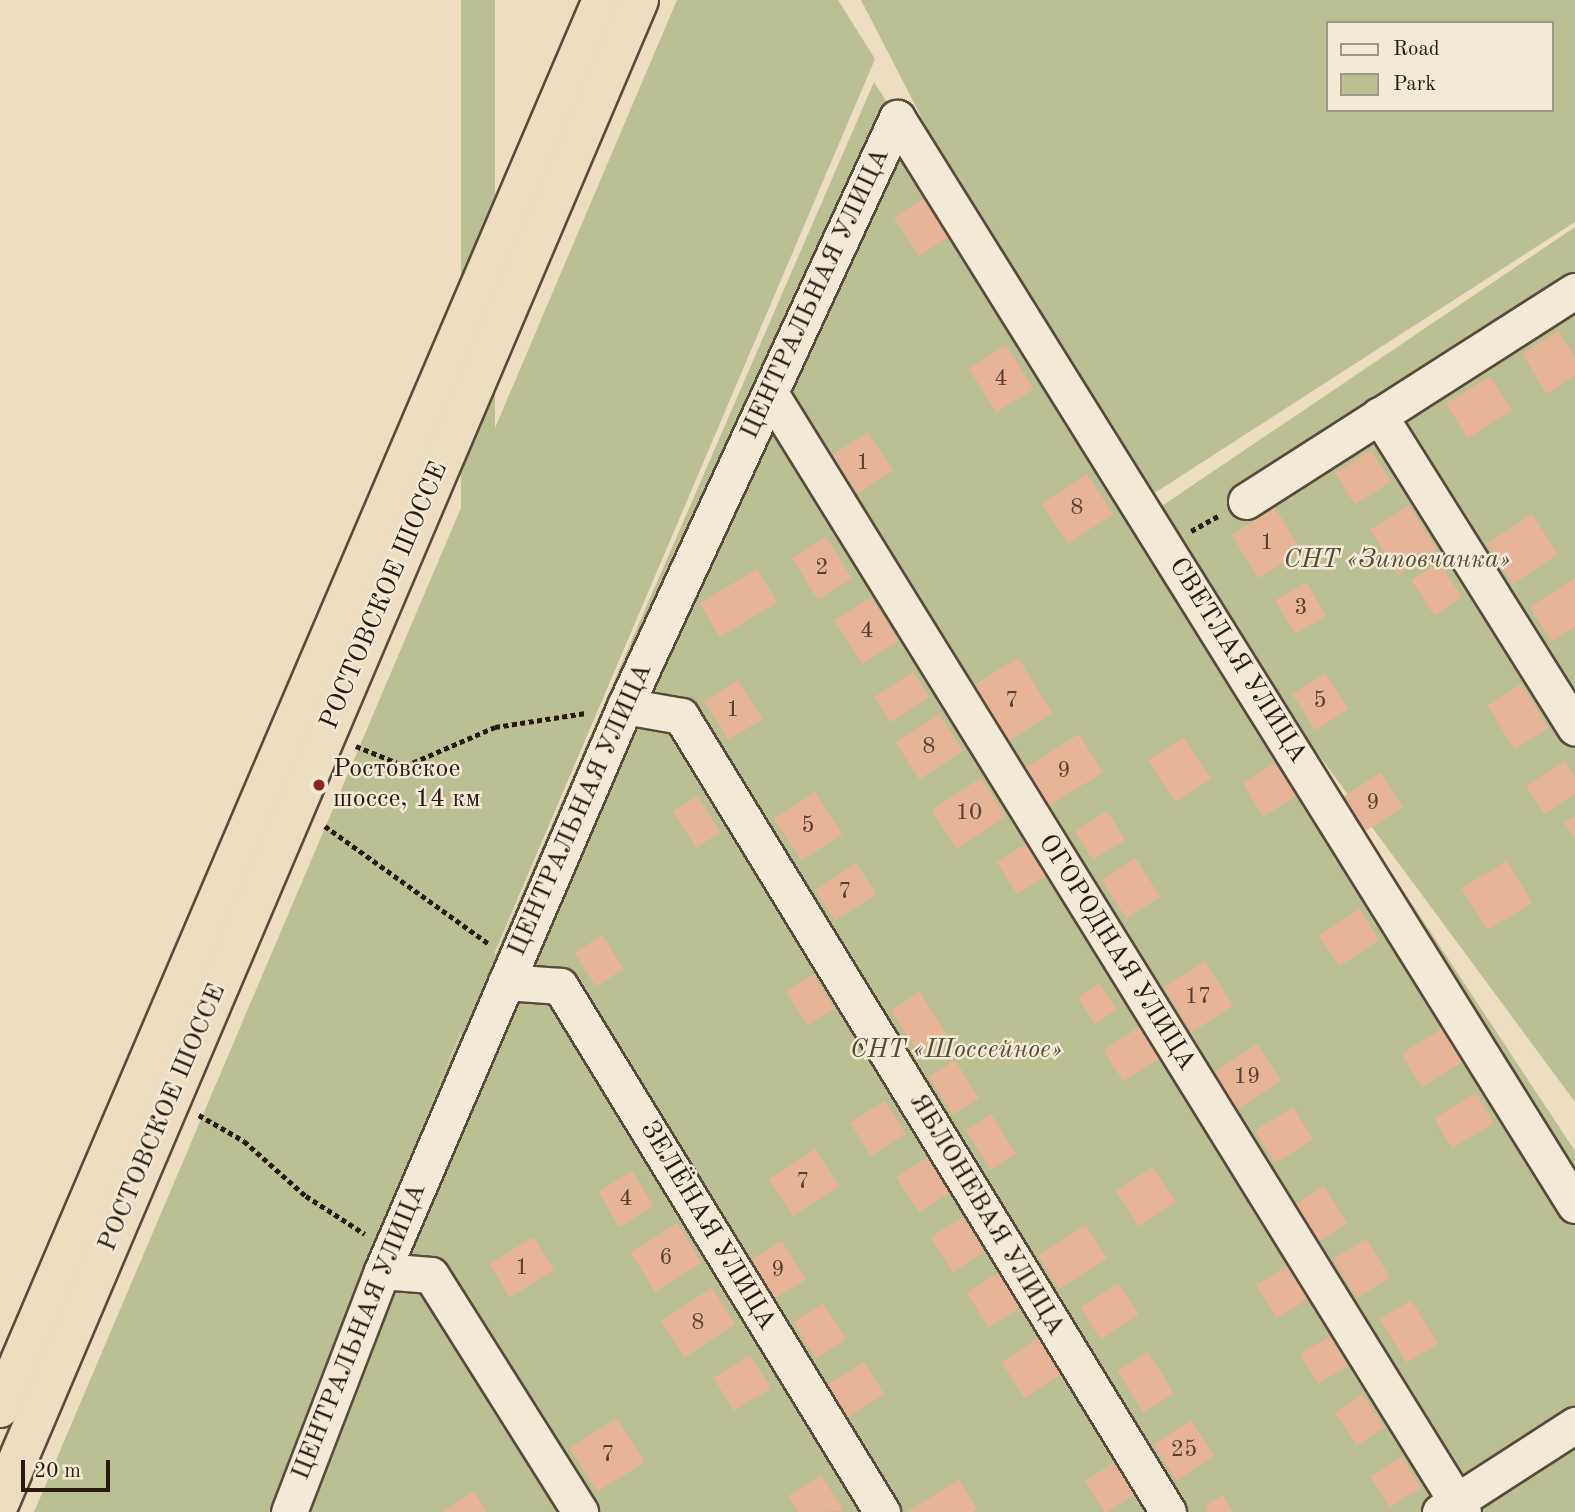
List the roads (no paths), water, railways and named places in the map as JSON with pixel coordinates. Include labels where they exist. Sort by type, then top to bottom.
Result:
[{"type":"highway","name":"РОСТОВСКОЕ ШОССЕ","points":[[0,1408],[602,0]]},
{"type":"highway","name":"РОСТОВСКОЕ ШОССЕ","points":[[0,1502],[639,0]]},
{"type":"street","name":"ЦЕНТРАЛЬНАЯ УЛИЦА","points":[[290,1511],[386,1260],[625,706],[897,118]]},
{"type":"street","name":"СВЕТЛАЯ УЛИЦА","points":[[897,118],[1575,1205]]},
{"type":"street","points":[[1246,501],[1575,291]]},
{"type":"street","name":"ОГОРОДНАЯ УЛИЦА","points":[[770,393],[1453,1509]]},
{"type":"street","points":[[1379,415],[1575,728]]},
{"type":"street","name":"ЯБЛОНЕВАЯ УЛИЦА","points":[[625,706],[681,716],[1168,1512]]},
{"type":"street","name":"ЗЕЛЁНАЯ УЛИЦА","points":[[511,972],[560,986],[882,1512]]},
{"type":"street","points":[[386,1260],[431,1275],[580,1512]]},
{"type":"street","points":[[1453,1509],[1575,1425]]},
{"type":"place","name":"Ростовское шоссе, 14 км","points":[[319,785]]},
{"type":"park label","name":"СНТ «Зиповчанка»","points":[[1397,561]]},
{"type":"park label","name":"СНТ «Шоссейное»","points":[[956,1051]]}]
